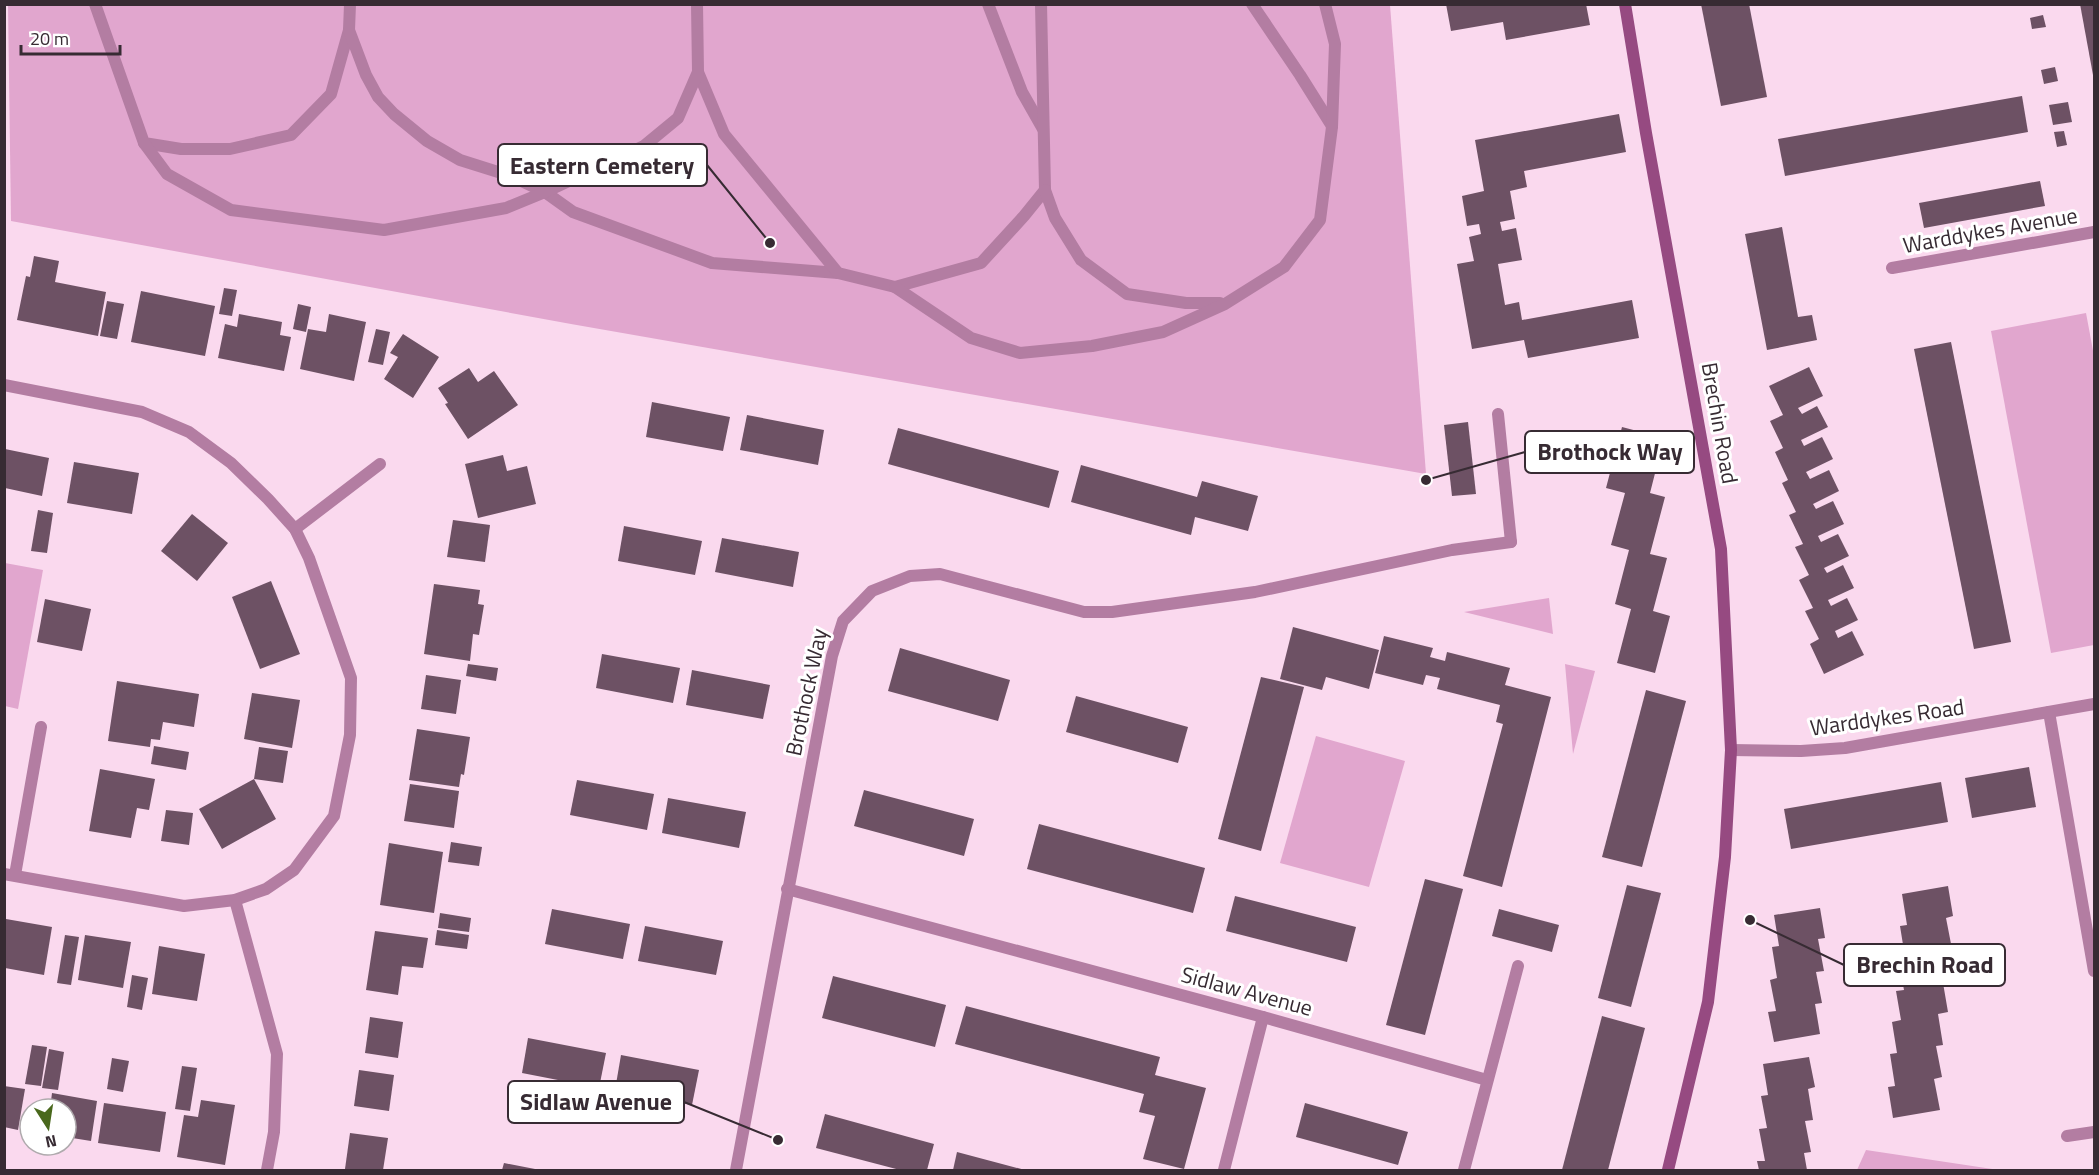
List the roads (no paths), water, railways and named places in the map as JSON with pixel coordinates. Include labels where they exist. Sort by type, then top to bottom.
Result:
[{"type":"street","points":[[95,4],[144,143],[167,174],[231,210],[384,230],[506,208],[644,146],[678,118],[698,72]]},
{"type":"street","points":[[144,143],[181,149],[230,149],[291,135],[331,94],[349,30],[350,4]]},
{"type":"street","points":[[697,4],[698,72],[724,134],[838,273]]},
{"type":"street","points":[[988,4],[1022,92],[1044,131]]},
{"type":"street","points":[[1041,4],[1045,190],[1055,218],[1081,260],[1127,294],[1186,303],[1225,304]]},
{"type":"street","points":[[1252,4],[1332,127]]},
{"type":"street","points":[[349,30],[366,75],[378,97],[394,114],[427,141],[460,160],[511,176],[545,192],[573,212],[712,262],[838,273],[895,287],[972,338],[1020,353],[1092,346],[1163,332],[1225,304],[1284,267],[1320,220],[1332,127],[1335,44],[1325,4]]},
{"type":"street","name":"Brechin Road","points":[[1625,4],[1721,549],[1731,750],[1725,857],[1708,1002],[1668,1170]]},
{"type":"street","points":[[895,287],[981,263],[1045,190]]},
{"type":"street","name":"Warddykes Avenue","points":[[1892,268],[2094,232]]},
{"type":"street","points":[[4,385],[141,412],[189,432],[231,463],[295,529],[309,558],[351,678],[350,735],[334,816],[294,870],[266,889],[235,900],[184,906],[10,874],[41,727]]},
{"type":"street","name":"Brothock Way","points":[[736,1170],[832,656],[843,621],[872,591],[910,576],[940,574],[1084,612],[1112,612],[1255,591],[1452,550],[1511,542],[1498,414]]},
{"type":"street","points":[[295,529],[380,464]]},
{"type":"street","name":"Warddykes Road","points":[[1731,750],[1801,751],[1845,748],[2094,704]]},
{"type":"street","points":[[2049,712],[2094,970]]},
{"type":"street","name":"Sidlaw Avenue","points":[[787,890],[1263,1017],[1487,1080]]},
{"type":"street","points":[[235,900],[277,1054],[274,1132],[267,1170]]},
{"type":"street","points":[[1464,1170],[1518,966]]},
{"type":"street","points":[[1224,1170],[1263,1017]]},
{"type":"street","points":[[2067,1136],[2094,1132]]},
{"type":"place","name":"Eastern Cemetery","points":[[770,243]]},
{"type":"place","name":"Brothock Way","points":[[1426,480]]},
{"type":"place","name":"Brechin Road","points":[[1750,920]]},
{"type":"place","name":"Sidlaw Avenue","points":[[778,1140]]}]
